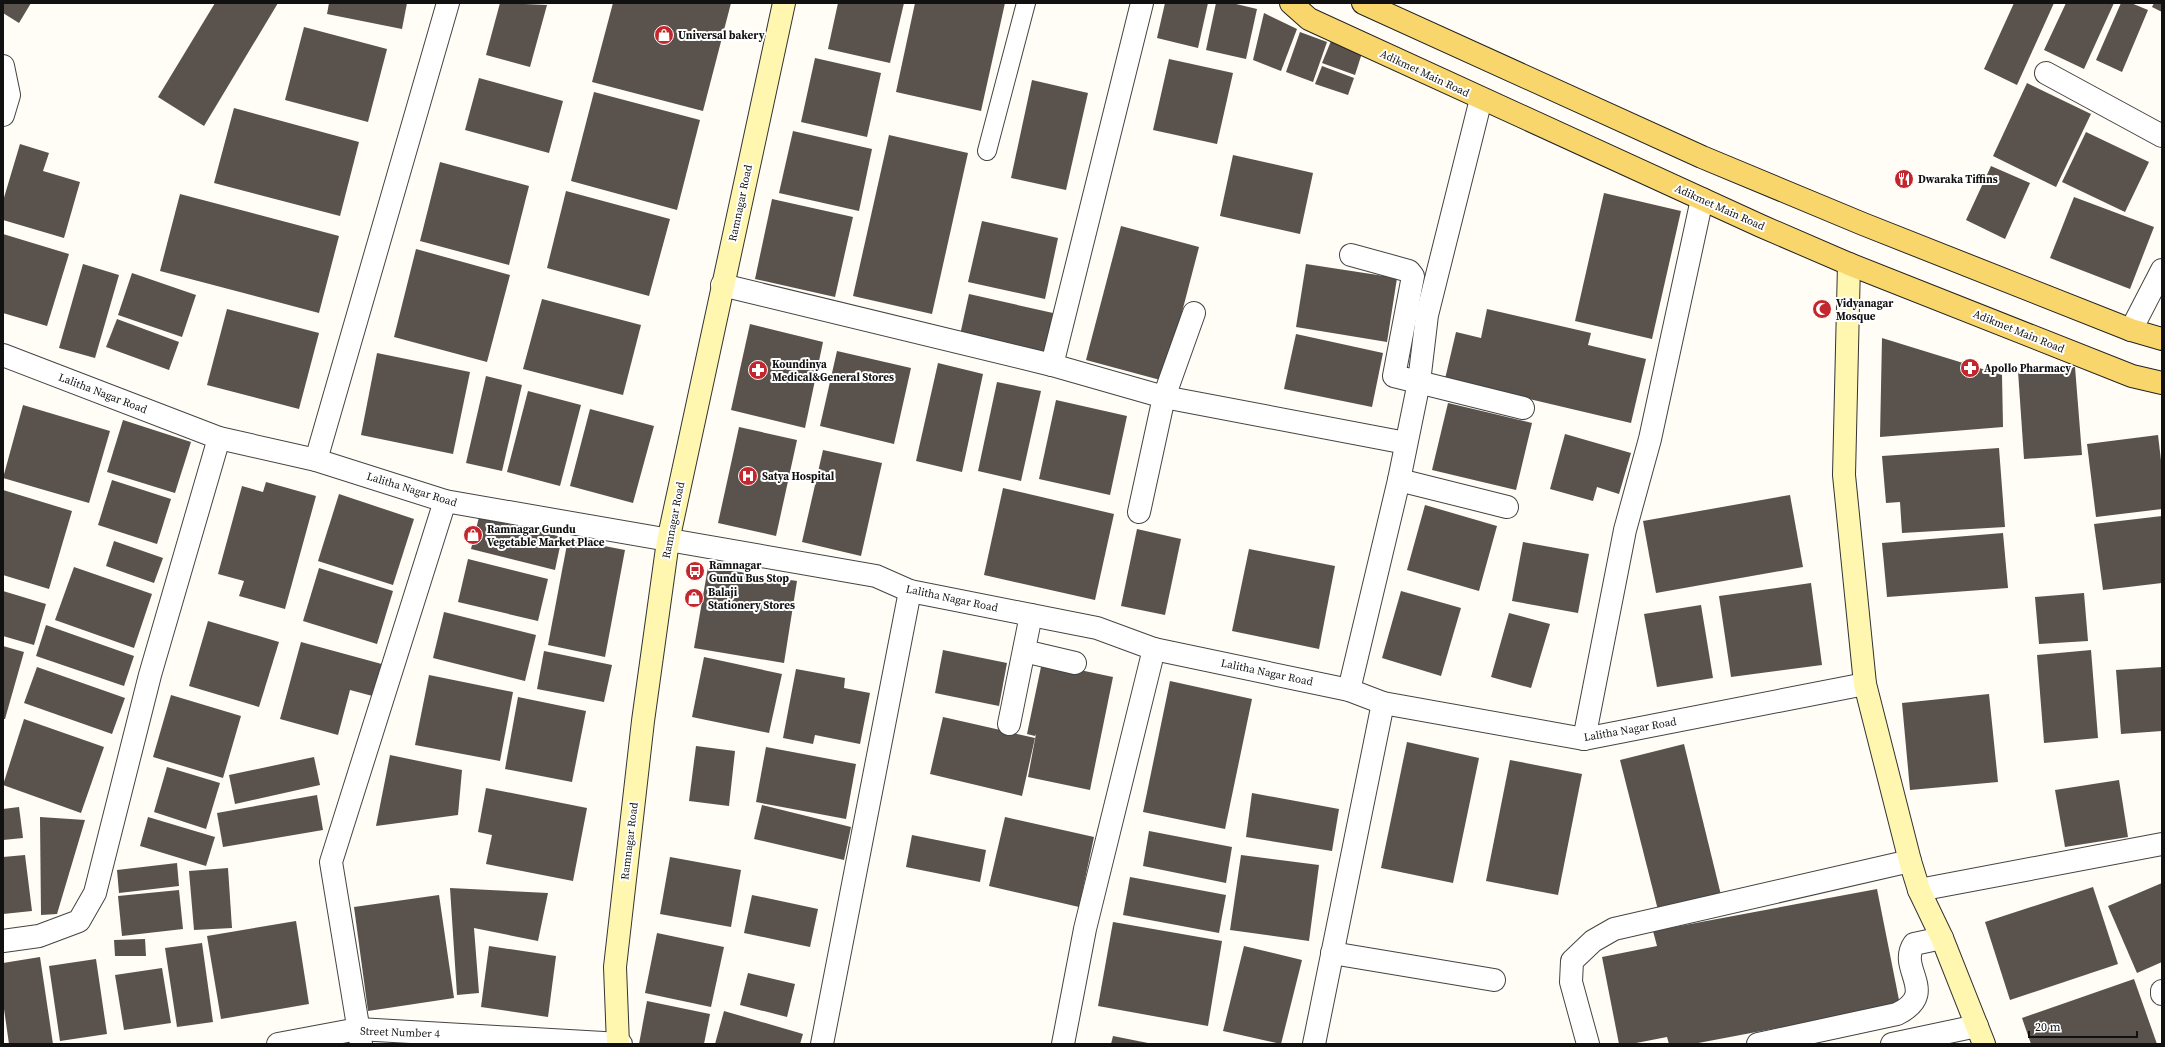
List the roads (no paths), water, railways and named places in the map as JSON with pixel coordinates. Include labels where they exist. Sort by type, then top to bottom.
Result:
[{"type":"main road","name":"Ramnagar Road","points":[[619,1044],[615,967],[643,721],[668,541],[784,3]]},
{"type":"main road","name":"Adikmet Main Road","points":[[1291,3],[1309,19],[1481,99],[1849,264],[2132,376],[2162,384]]},
{"type":"main road","points":[[1363,3],[1702,157],[1863,224],[2131,330],[2162,339]]},
{"type":"main road","points":[[1849,264],[1844,475],[1865,684],[1910,861],[1919,890],[1942,938],[1980,1035]]},
{"type":"street","points":[[316,460],[448,3]]},
{"type":"street","points":[[1052,365],[1142,3]]},
{"type":"street","points":[[3,66],[10,95],[3,115]]},
{"type":"street","points":[[2046,73],[2162,136]]},
{"type":"street","points":[[1349,690],[1399,480],[1419,382],[1427,315],[1481,99]]},
{"type":"street","points":[[1584,739],[1625,530],[1650,439],[1702,199]]},
{"type":"street","points":[[1351,254],[1409,271],[1413,276],[1404,309],[1394,376],[1523,408]]},
{"type":"street","points":[[2131,330],[2162,270]]},
{"type":"street","points":[[722,286],[1052,365],[1164,397],[1406,443]]},
{"type":"street","points":[[1404,309],[1427,315]]},
{"type":"street","points":[[1139,512],[1164,397],[1194,313]]},
{"type":"street","name":"Lalitha Nagar Road","points":[[3,355],[219,438],[316,460],[445,501],[876,576],[910,591],[1097,628],[1154,649],[1349,690],[1383,703],[1584,739],[1865,684]]},
{"type":"street","points":[[3,942],[39,936],[79,922],[95,893],[150,674],[219,438]]},
{"type":"street","points":[[1399,480],[1507,507]]},
{"type":"street","points":[[359,1037],[331,862],[445,501]]},
{"type":"street","points":[[822,1044],[910,591]]},
{"type":"street","points":[[1009,724],[1031,615]]},
{"type":"street","points":[[1063,1044],[1085,929],[1154,649]]},
{"type":"street","points":[[1024,651],[1075,663]]},
{"type":"street","points":[[1314,1044],[1383,703]]},
{"type":"street","points":[[1919,890],[2162,844]]},
{"type":"street","points":[[1588,1044],[1571,982],[1572,960],[1593,941],[1614,929],[1808,883],[1910,861]]},
{"type":"street","points":[[1758,1044],[1897,1014],[1906,1010],[1913,1003],[1918,990],[1909,955],[1910,949],[1914,944],[1942,938]]},
{"type":"street","points":[[1332,953],[1494,980]]},
{"type":"street","points":[[1892,1044],[1980,1035]]},
{"type":"street","name":"Street Number 4","points":[[278,1044],[359,1037],[619,1044]]},
{"type":"lane","points":[[987,151],[1026,3]]},
{"type":"place","name":"Universal bakery","points":[[664,35]]},
{"type":"place","name":"Dwaraka Tiffins","points":[[1904,179]]},
{"type":"place","name":"Vidyanagar Mosque","points":[[1822,309]]},
{"type":"place","name":"Apollo Pharmacy","points":[[1970,368]]},
{"type":"place","name":"Koundinya Medical&General Stores","points":[[758,370]]},
{"type":"place","name":"Satya Hospital","points":[[748,476]]},
{"type":"place","name":"Ramnagar Gundu Vegetable Market Place","points":[[473,535]]},
{"type":"place","name":"Ramnagar Gundu Bus Stop","points":[[695,571]]},
{"type":"place","name":"Balaji Stationery Stores","points":[[694,598]]}]
